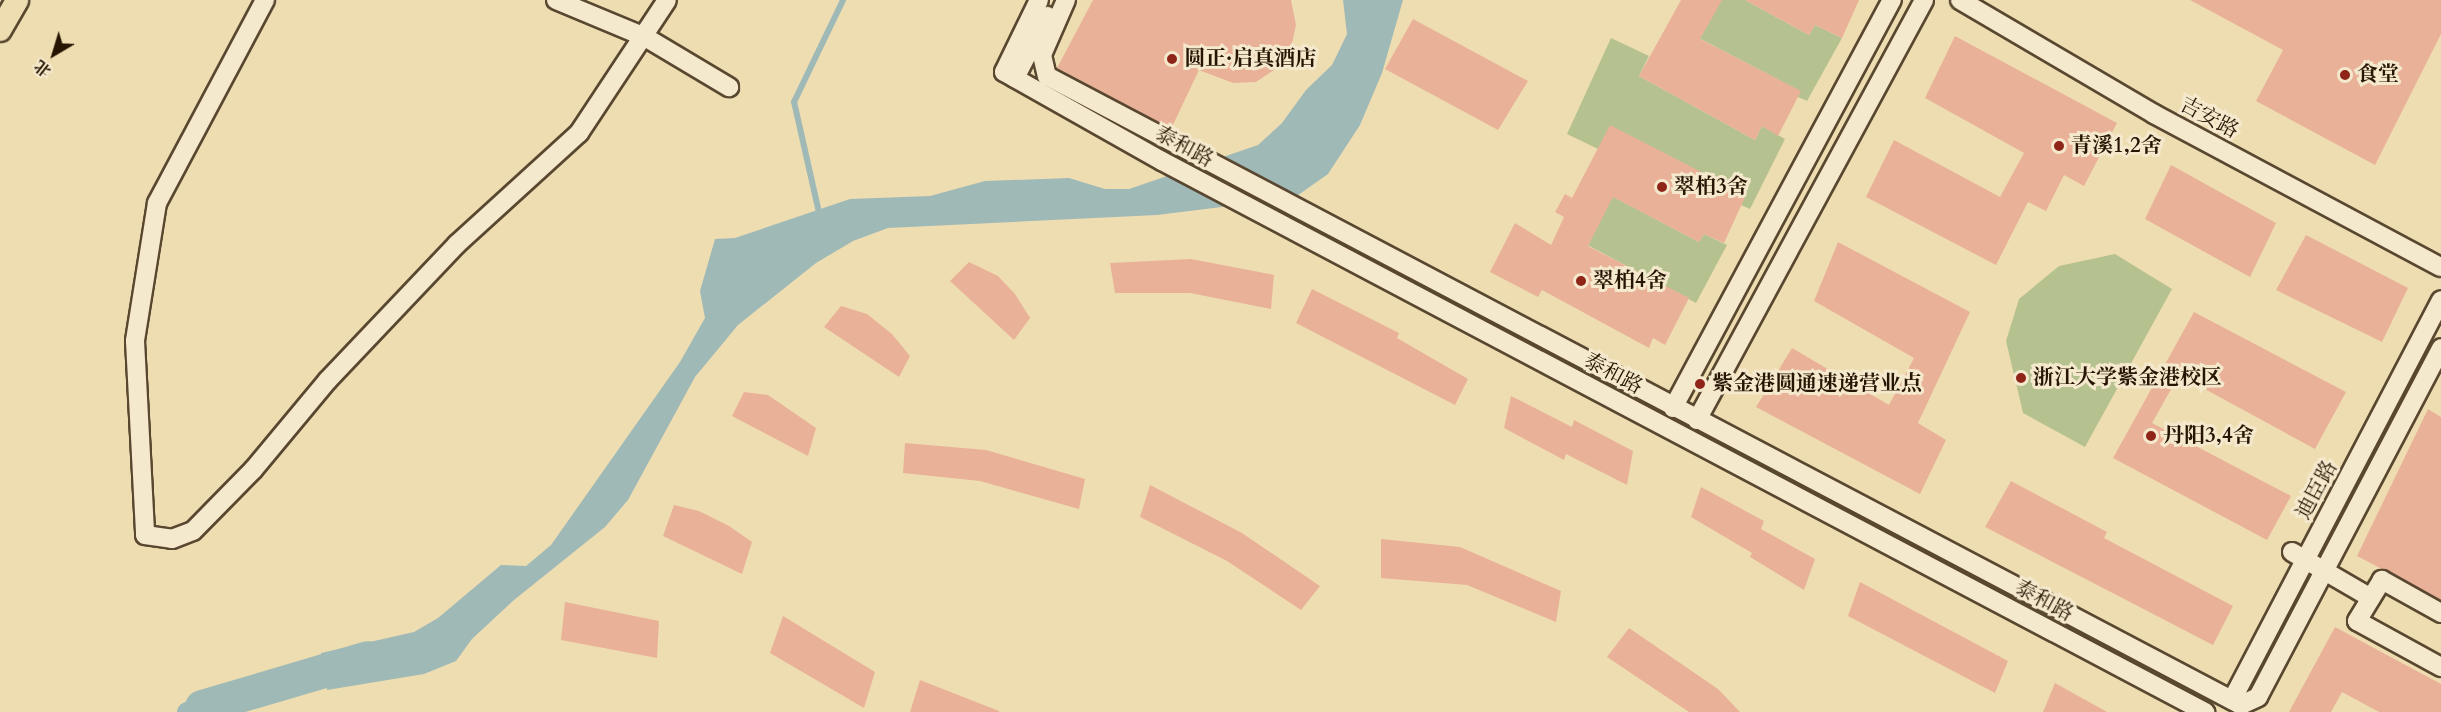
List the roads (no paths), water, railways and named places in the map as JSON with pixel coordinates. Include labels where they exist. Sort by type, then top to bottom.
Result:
[{"type":"main road","points":[[0,30],[17,0]]},
{"type":"street","points":[[265,0],[158,203],[135,341],[145,535],[172,539],[193,531],[253,470],[328,380],[457,244],[579,133],[645,37],[666,0]]},
{"type":"street","points":[[556,0],[645,37],[729,87]]},
{"type":"street","points":[[1009,75],[1039,0]]},
{"type":"street","points":[[1009,75],[1056,0]]},
{"type":"street","name":"泰和路","points":[[1066,0],[1042,56],[1047,76],[1673,408],[2237,703]]},
{"type":"street","points":[[1673,408],[1892,0]]},
{"type":"street","points":[[1697,420],[1924,0]]},
{"type":"street","name":"吉安路","points":[[1960,0],[2154,114],[2441,267]]},
{"type":"street","name":"泰和路","points":[[1009,75],[1278,223],[2205,712]]},
{"type":"street","name":"迪臣路","points":[[2237,703],[2298,556],[2441,300]]},
{"type":"street","name":"迪臣路","points":[[2237,703],[2258,697],[2441,348]]},
{"type":"street","points":[[2298,556],[2371,598]]},
{"type":"street","points":[[2441,613],[2382,580],[2357,621],[2441,667]]},
{"type":"water","points":[[1343,0],[1403,0],[1382,73],[1360,125],[1328,174],[1294,198],[1157,215],[888,228],[853,241],[816,263],[738,325],[695,377],[628,500],[605,527],[514,600],[472,639],[456,661],[424,674],[327,690],[321,653],[414,632],[438,618],[501,565],[526,566],[551,545],[680,362],[705,318],[700,291],[715,239],[735,238],[850,199],[930,196],[985,181],[1069,178],[1105,189],[1129,189],[1258,145],[1282,123],[1306,90],[1332,65],[1347,34]]},
{"type":"waterway","points":[[820,217],[794,102],[843,0]]},
{"type":"waterway","points":[[202,707],[368,658]]},
{"type":"waterway","points":[[187,712],[202,707],[214,712]]},
{"type":"place","name":"圆正·启真酒店","points":[[1172,59]]},
{"type":"place","name":"食堂","points":[[2345,75]]},
{"type":"place","name":"青溪1,2舍","points":[[2059,146]]},
{"type":"place","name":"翠柏3舍","points":[[1662,187]]},
{"type":"place","name":"翠柏4舍","points":[[1581,281]]},
{"type":"place","name":"浙江大学紫金港校区","points":[[2021,378]]},
{"type":"place","name":"紫金港圆通速递营业点","points":[[1700,384]]},
{"type":"place","name":"丹阳3,4舍","points":[[2151,436]]}]
